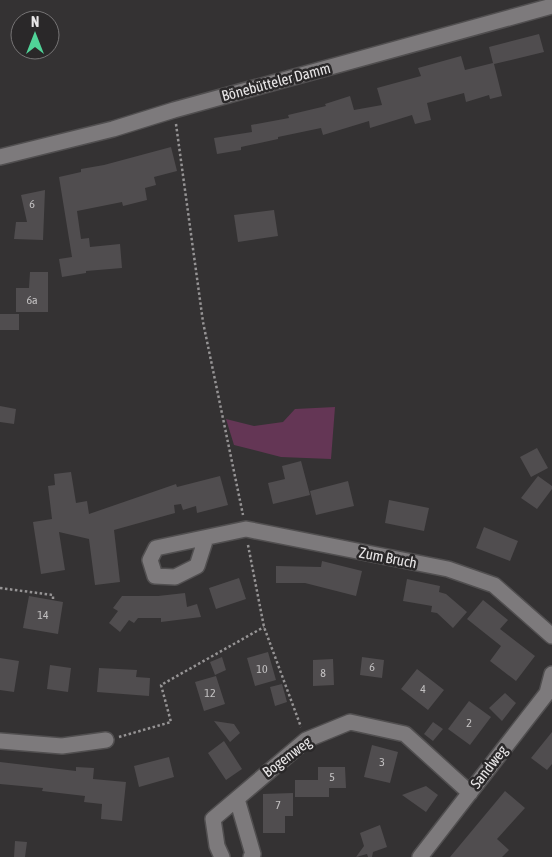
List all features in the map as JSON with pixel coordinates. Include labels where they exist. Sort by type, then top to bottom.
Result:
[{"type":"street","name":"Bönebütteler Damm","points":[[0,158],[113,129],[174,110],[552,6]]},
{"type":"street","name":"Zum Bruch","points":[[206,538],[246,529],[448,569],[494,585],[552,636]]},
{"type":"street","name":"Sandweg","points":[[420,857],[547,692],[552,674]]},
{"type":"street","name":"Bogenweg","points":[[222,857],[217,846],[213,819],[306,740],[350,722],[405,734],[470,793]]},
{"type":"street","points":[[0,741],[62,746],[106,740]]},
{"type":"street","points":[[237,799],[253,854],[251,857]]},
{"type":"path","points":[[174,110],[203,322],[246,529],[264,627],[306,740]]},
{"type":"path","points":[[0,588],[53,595],[53,600]]},
{"type":"path","points":[[106,740],[172,722],[161,684],[264,627]]},
{"type":"shaded area","points":[[335,407],[331,459],[281,457],[234,445],[226,419],[254,426],[283,422],[295,409]]},
{"type":"building","points":[[539,34],[544,52],[494,64],[502,96],[490,99],[489,95],[466,102],[464,93],[427,103],[431,120],[415,124],[412,115],[370,128],[369,121],[323,135],[321,128],[241,147],[241,150],[217,154],[214,138],[252,132],[251,125],[289,118],[288,115],[326,106],[325,104],[350,96],[354,110],[382,105],[377,88],[421,76],[418,68],[461,56],[465,70],[493,63],[489,47]]},
{"type":"building","points":[[171,147],[177,171],[154,177],[156,185],[145,188],[147,200],[123,206],[122,202],[77,211],[81,239],[89,238],[90,247],[120,244],[122,268],[86,271],[86,273],[62,277],[59,259],[72,257],[59,177],[81,172],[81,169],[104,165]]},
{"type":"building","points":[[45,190],[43,240],[14,239],[16,222],[27,222],[21,195]]},
{"type":"building","points":[[274,210],[278,236],[238,242],[234,215]]},
{"type":"building","points":[[30,272],[48,272],[48,312],[16,312],[16,288],[29,288]]},
{"type":"building","points":[[0,314],[19,314],[19,330],[0,330]]},
{"type":"building","points":[[0,406],[16,409],[14,424],[0,422]]},
{"type":"building","points":[[537,448],[548,468],[531,477],[520,457]]},
{"type":"building","points":[[301,461],[310,495],[273,504],[268,483],[285,479],[282,466]]},
{"type":"building","points":[[71,472],[76,503],[87,501],[89,514],[176,484],[177,487],[220,476],[228,505],[197,513],[196,506],[183,510],[181,504],[174,505],[175,513],[114,530],[120,582],[95,585],[89,539],[59,532],[65,570],[41,574],[33,522],[52,519],[48,486],[55,485],[54,474]]},
{"type":"building","points":[[538,476],[552,486],[552,489],[537,509],[521,498]]},
{"type":"building","points":[[348,481],[354,506],[316,515],[310,491]]},
{"type":"building","points":[[389,500],[429,508],[424,531],[385,523]]},
{"type":"building","points":[[484,527],[518,541],[510,561],[476,548]]},
{"type":"building","points":[[322,561],[362,571],[356,596],[305,583],[276,583],[276,566],[321,567]]},
{"type":"building","points":[[239,578],[246,599],[216,609],[209,588]]},
{"type":"building","points":[[407,579],[440,586],[439,592],[446,594],[467,612],[453,628],[437,613],[431,612],[432,606],[403,601]]},
{"type":"building","points":[[185,593],[187,607],[197,604],[201,617],[161,622],[161,618],[138,618],[134,623],[129,620],[120,632],[109,623],[118,611],[113,608],[122,596],[158,596]]},
{"type":"building","points":[[29,596],[63,602],[58,634],[23,628]]},
{"type":"building","points":[[483,600],[508,620],[500,629],[535,656],[516,681],[490,661],[501,646],[467,619]]},
{"type":"building","points":[[268,652],[276,680],[255,686],[247,658]]},
{"type":"building","points":[[222,657],[226,670],[215,675],[210,662]]},
{"type":"building","points":[[362,657],[384,660],[382,678],[360,675]]},
{"type":"building","points":[[0,658],[19,661],[14,692],[0,690]]},
{"type":"building","points":[[333,659],[334,685],[313,686],[313,660]]},
{"type":"building","points":[[50,665],[71,668],[68,692],[47,689]]},
{"type":"building","points":[[99,668],[137,670],[136,677],[150,678],[149,696],[97,692]]},
{"type":"building","points":[[417,669],[444,690],[428,710],[401,689]]},
{"type":"building","points":[[216,676],[225,704],[204,711],[195,682]]},
{"type":"building","points":[[282,684],[287,702],[275,706],[270,687]]},
{"type":"building","points":[[505,693],[516,703],[502,721],[489,708]]},
{"type":"building","points":[[469,701],[491,717],[470,745],[448,729]]},
{"type":"building","points":[[214,721],[234,724],[240,733],[230,742]]},
{"type":"building","points":[[433,722],[443,729],[433,741],[424,734]]},
{"type":"building","points":[[552,732],[552,764],[547,770],[531,758]]},
{"type":"building","points":[[224,741],[242,769],[226,780],[208,753]]},
{"type":"building","points":[[372,745],[398,752],[390,783],[364,777]]},
{"type":"building","points":[[169,757],[174,777],[139,787],[134,766]]},
{"type":"building","points":[[0,762],[76,771],[76,767],[94,768],[93,779],[126,782],[122,821],[101,819],[102,804],[84,802],[85,796],[42,791],[43,788],[0,784]]},
{"type":"building","points":[[318,767],[345,767],[346,788],[329,788],[329,797],[295,797],[295,780],[318,780]]},
{"type":"building","points":[[426,786],[438,795],[426,812],[402,795]]},
{"type":"building","points":[[505,791],[525,808],[497,839],[509,850],[502,857],[450,857]]},
{"type":"building","points":[[293,793],[293,816],[285,816],[285,833],[263,833],[263,794]]},
{"type":"building","points":[[380,825],[387,847],[373,852],[372,857],[368,857],[367,854],[356,857],[364,846],[360,833]]},
{"type":"building","points":[[15,841],[27,842],[25,857],[14,857]]}]
